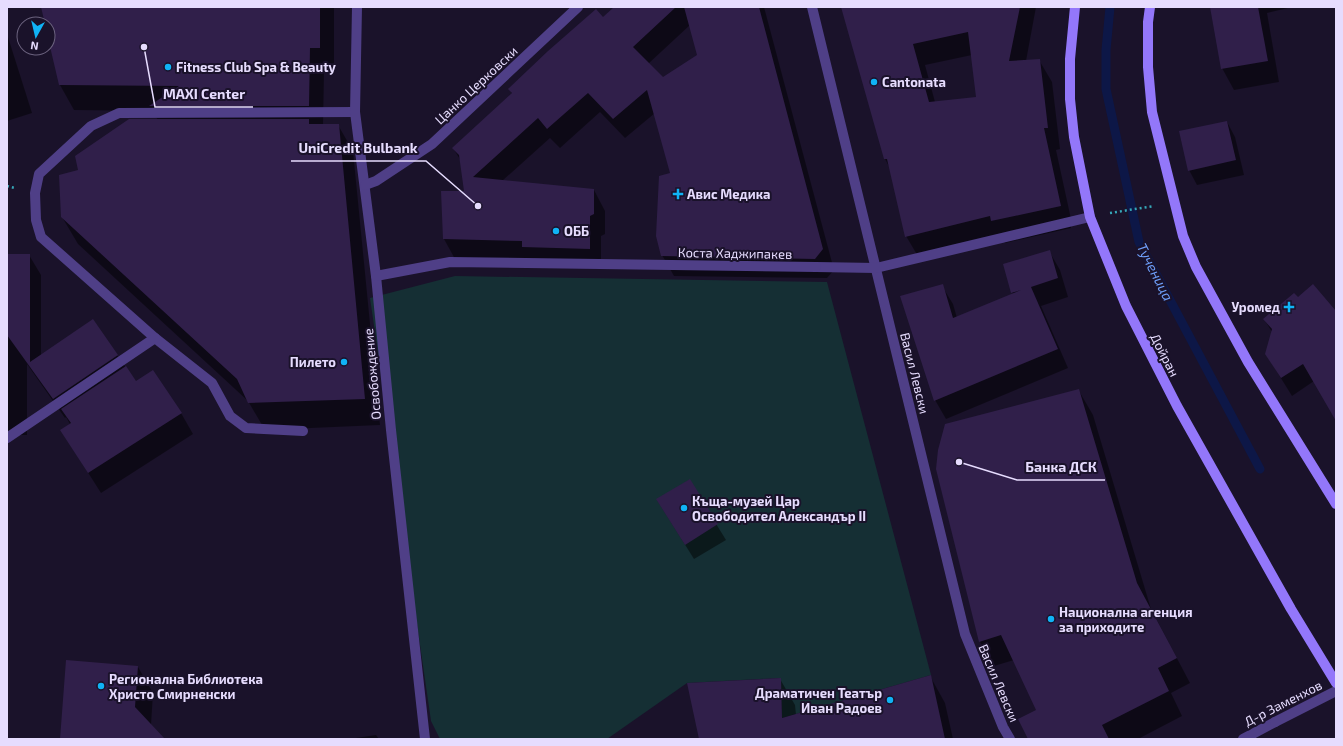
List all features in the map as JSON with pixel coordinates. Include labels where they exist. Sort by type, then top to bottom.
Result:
[{"type":"main road","name":"Дойран","points":[[1075,7],[1070,59],[1070,99],[1074,137],[1090,217],[1126,306],[1177,406],[1291,609],[1336,682]]},
{"type":"main road","points":[[1150,7],[1148,22],[1148,67],[1152,112],[1183,236],[1196,267],[1248,362],[1336,504]]},
{"type":"street","name":"Освобождение","points":[[357,7],[355,112],[376,276],[390,430],[425,739]]},
{"type":"street","name":"Цанко Церковски","points":[[365,185],[376,181],[432,144],[578,7]]},
{"type":"street","name":"Васил Левски","points":[[812,7],[964,634],[1003,727],[1010,739]]},
{"type":"street","points":[[303,431],[246,428],[230,416],[212,384],[155,338],[41,238],[36,220],[35,193],[39,174],[91,126],[119,113],[355,112]]},
{"type":"street","name":"Коста Хаджипакев","points":[[376,276],[450,262],[876,268],[1090,217]]},
{"type":"street","points":[[7,438],[155,338]]},
{"type":"street","name":"Д-р Заменхов","points":[[1243,739],[1336,691]]},
{"type":"path","points":[[1106,214],[1151,205]]},
{"type":"green space","points":[[455,276],[827,282],[931,675],[782,718],[780,678],[687,683],[607,739],[440,739],[431,721],[370,298]]},
{"type":"building","points":[[41,7],[320,7],[320,48],[310,48],[309,106],[149,106],[179,86],[59,85],[52,56],[56,56],[56,16],[43,16]]},
{"type":"building","points":[[614,7],[676,7],[633,47],[663,77],[697,55],[684,7],[759,7],[823,249],[815,259],[661,256],[656,236],[659,176],[670,173],[647,90],[613,119],[588,93],[547,129],[538,118],[473,177],[594,189],[594,214],[590,216],[590,249],[522,247],[522,241],[443,239],[441,191],[464,191],[459,155],[452,148],[512,93],[508,89],[548,51],[596,9],[603,17]]},
{"type":"building","points":[[841,7],[1020,7],[1009,61],[1040,59],[1048,128],[1044,128],[1061,206],[991,221],[990,216],[905,237],[887,159],[884,159]],"holes":[[[968,32],[976,97],[929,102],[913,44]]]},
{"type":"building","points":[[1210,7],[1258,7],[1268,61],[1221,69]]},
{"type":"building","points":[[129,119],[309,119],[309,124],[339,124],[365,399],[248,403],[237,379],[61,217],[59,175],[78,170],[75,156]]},
{"type":"building","points":[[1227,121],[1236,160],[1188,171],[1179,131]]},
{"type":"building","points":[[1050,250],[1058,278],[1031,287],[1058,349],[934,401],[900,296],[943,284],[953,318],[1021,290],[1011,293],[1003,264]]},
{"type":"building","points":[[7,254],[30,254],[30,362],[93,319],[118,355],[53,399],[7,335]]},
{"type":"building","points":[[1313,284],[1336,311],[1336,421],[1303,364],[1281,378],[1265,354],[1272,329],[1263,319],[1294,293],[1298,297]]},
{"type":"building","points":[[126,366],[136,381],[153,370],[182,413],[88,473],[60,430],[71,423],[61,409]]},
{"type":"building","points":[[1079,389],[1137,583],[1177,658],[1158,668],[1169,691],[1102,725],[1109,739],[1028,739],[1018,719],[1036,710],[1001,635],[979,642],[936,469],[938,450],[945,424]]},
{"type":"building","name":"Къща-музей Цар Освободител Александър II","points":[[690,479],[718,524],[685,545],[656,499]]},
{"type":"building","name":"Регионална Библиотека Христо Смирненски","points":[[66,660],[138,666],[135,707],[165,739],[60,739]]},
{"type":"building","name":"Драматичен Театър Иван Радоев","points":[[931,675],[945,739],[699,739],[687,683],[781,678],[782,718]]},
{"type":"waterway","name":"Тученица","points":[[1110,7],[1106,50],[1106,89],[1139,242],[1260,469]]},
{"type":"place","name":"MAXI Center","points":[[144,47]]},
{"type":"place","name":"Fitness Club Spa & Beauty","points":[[168,67]]},
{"type":"place","name":"Cantonata","points":[[874,82]]},
{"type":"place","name":"Авис Медика","points":[[678,194]]},
{"type":"place","name":"UniCredit Bulbank","points":[[478,206]]},
{"type":"place","name":"ОББ","points":[[556,231]]},
{"type":"place","name":"Уромед","points":[[1289,307]]},
{"type":"place","name":"Пилето","points":[[344,362]]},
{"type":"place","name":"Банка ДСК","points":[[959,462]]},
{"type":"place","name":"Къща-музей Цар Освободител Александър II","points":[[684,508]]},
{"type":"place","name":"Национална агенция за приходите","points":[[1051,619]]},
{"type":"place","name":"Регионална Библиотека Христо Смирненски","points":[[101,686]]},
{"type":"place","name":"Драматичен Театър Иван Радоев","points":[[890,700]]}]
